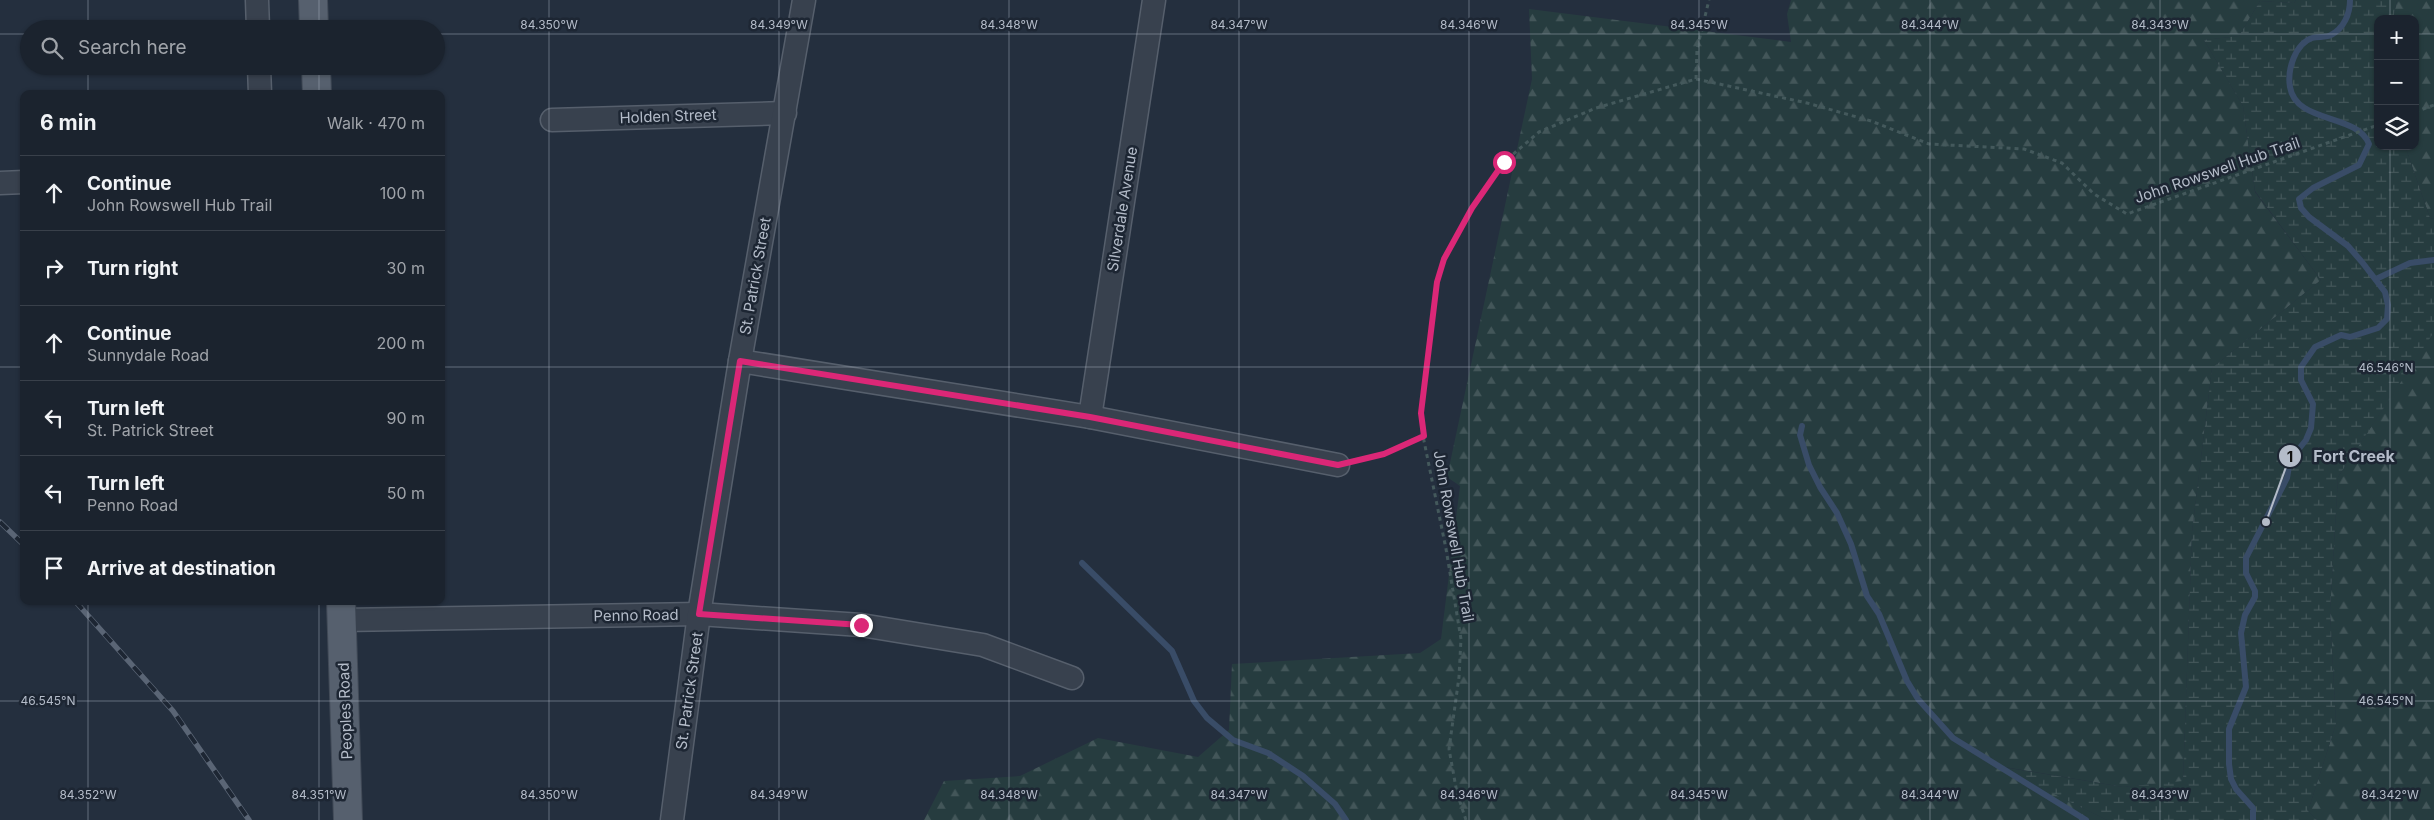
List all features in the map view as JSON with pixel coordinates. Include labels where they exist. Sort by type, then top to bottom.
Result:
[{"type":"main road","points":[[313,0],[314,20]]},
{"type":"main road","points":[[317,75],[318,90]]},
{"type":"main road","name":"Peoples Road","points":[[341,611],[348,820]]},
{"type":"street","points":[[257,0],[258,20]]},
{"type":"street","name":"St. Patrick Street","points":[[672,820],[699,614],[740,361],[804,0]]},
{"type":"street","name":"Silverdale Avenue","points":[[1090,417],[1154,0]]},
{"type":"street","points":[[259,75],[260,90]]},
{"type":"street","name":"Holden Street","points":[[552,120],[785,113]]},
{"type":"street","points":[[0,183],[20,182]]},
{"type":"street","points":[[740,361],[1090,417],[1338,465]]},
{"type":"street","name":"Penno Road","points":[[341,611],[699,614],[861,625],[983,645],[1072,678]]},
{"type":"path","points":[[1696,79],[1697,49],[1709,0]]},
{"type":"path","name":"John Rowswell Hub Trail","points":[[1466,820],[1457,792],[1450,749],[1459,677],[1461,640],[1421,413],[1437,282],[1444,259],[1472,208],[1504,162],[1539,132],[1596,108],[1696,79],[1807,103],[1871,121],[1929,144],[2024,150],[2062,163],[2094,194],[2126,214],[2374,126]]},
{"type":"path","points":[[2419,111],[2434,105]]},
{"type":"path","points":[[1338,465],[1384,454],[1424,436]]},
{"type":"green space","points":[[1791,0],[2296,0],[2294,3],[2260,1],[2239,36],[2204,40],[2243,106],[2255,192],[2321,280],[2212,368],[2192,532],[2183,782],[2123,787],[1999,766],[2107,820],[924,820],[944,781],[1020,776],[1098,738],[1198,757],[1229,730],[1232,664],[1420,653],[1441,639],[1460,486],[1447,477],[1532,79],[1529,9],[1791,42],[1787,14]]},
{"type":"green space","points":[[2296,0],[2397,0],[2394,15],[2374,15],[2374,150],[2406,150],[2430,218],[2434,219],[2434,332],[2338,477],[2330,611],[2336,724],[2308,811],[2317,820],[2107,820],[1997,766],[2123,787],[2183,781],[2192,532],[2212,368],[2321,280],[2255,191],[2243,106],[2204,40],[2239,36],[2260,1],[2294,3]]},
{"type":"green space","points":[[2397,0],[2434,0],[2434,219],[2430,218],[2406,150],[2419,150],[2419,15],[2394,15]]},
{"type":"green space","points":[[2434,331],[2434,820],[2317,820],[2308,811],[2336,724],[2330,611],[2338,477]]},
{"type":"waterway","points":[[2253,820],[2253,808],[2236,789],[2231,779],[2229,764],[2229,729],[2246,687],[2241,633],[2245,615],[2255,597],[2255,591],[2246,573],[2246,558],[2287,478],[2290,460],[2306,440],[2311,428],[2313,404],[2301,380],[2301,367],[2315,347],[2341,335],[2350,337],[2378,328],[2387,319],[2388,305],[2385,292],[2348,246],[2309,217],[2301,208],[2299,199],[2313,188],[2359,165],[2369,144],[2362,134],[2352,127],[2303,107],[2295,99],[2289,80],[2291,66],[2301,46],[2314,37],[2329,36],[2336,32],[2343,25],[2349,10],[2350,0]]},
{"type":"waterway","points":[[2376,279],[2410,263],[2434,260]]},
{"type":"waterway","points":[[1802,426],[1800,435],[1809,465],[1820,487],[1837,513],[1851,544],[1867,596],[1879,614],[1907,681],[1918,699],[1953,738],[2086,820]]},
{"type":"waterway","points":[[1082,563],[1172,651],[1194,701],[1207,718],[1233,740],[1268,753],[1303,776],[1335,804],[1346,820]]},
{"type":"railway","points":[[0,522],[20,541]]},
{"type":"railway","points":[[79,605],[173,711],[249,820]]},
{"type":"place","name":"Fort Creek","points":[[2266,522]]},
{"type":"route","points":[[861,625],[699,614],[740,361],[1090,417],[1338,465],[1384,454],[1424,436],[1421,413],[1437,282],[1444,259],[1472,208],[1504,162]]}]
